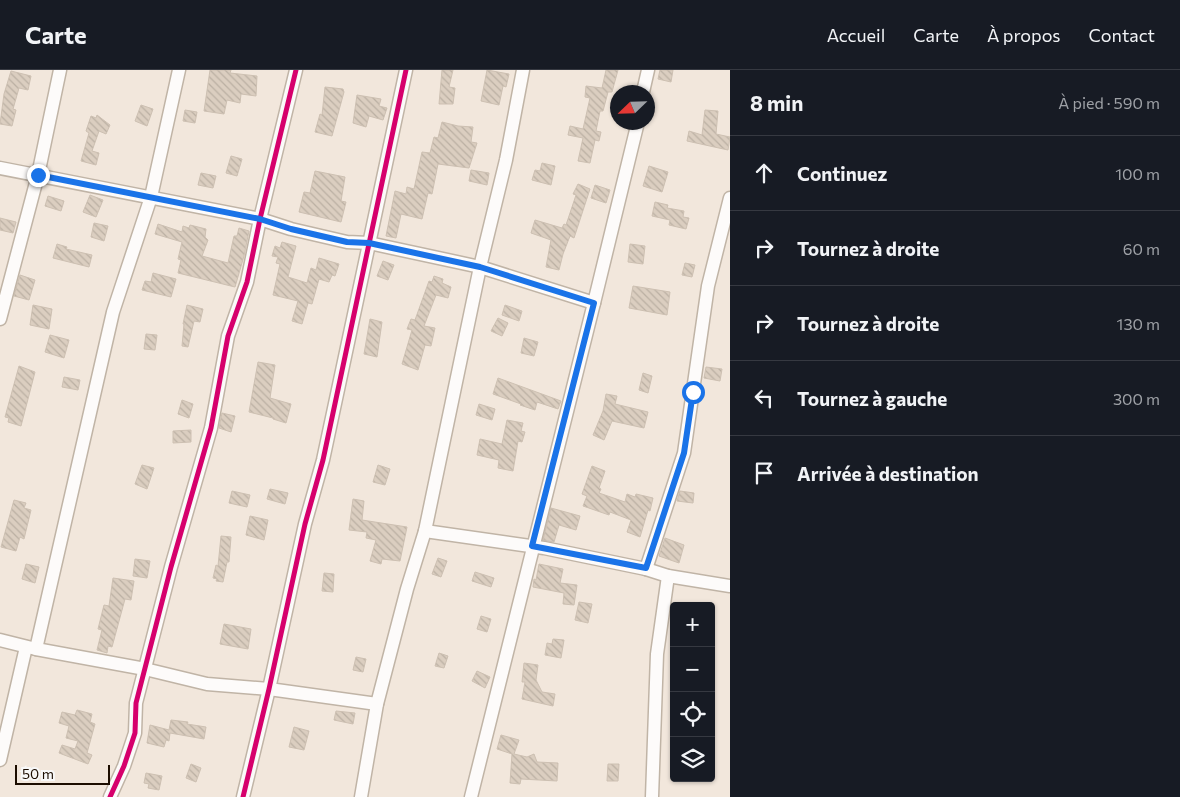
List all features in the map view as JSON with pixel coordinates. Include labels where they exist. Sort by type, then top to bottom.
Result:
[{"type":"street","points":[[0,319],[38,175],[60,70]]},
{"type":"street","points":[[0,760],[31,648],[114,312],[151,197],[179,70]]},
{"type":"street","points":[[110,797],[124,766],[134,733],[136,703],[170,568],[211,428],[228,336],[247,282],[260,219],[296,70]]},
{"type":"street","points":[[243,797],[305,524],[323,460],[406,70]]},
{"type":"street","points":[[362,797],[377,704],[407,589],[425,531],[480,267],[506,160],[523,70]]},
{"type":"street","points":[[645,85],[648,70]]},
{"type":"street","points":[[470,797],[636,130]]},
{"type":"street","points":[[0,168],[260,219],[291,229],[347,242],[369,243],[480,267],[594,303]]},
{"type":"street","points":[[646,568],[684,453],[708,286],[730,198]]},
{"type":"street","points":[[425,531],[532,546],[646,568],[668,576],[730,586]]},
{"type":"street","points":[[652,797],[657,654],[668,576]]},
{"type":"street","points":[[0,640],[31,648],[145,669],[207,684],[269,689],[377,704]]},
{"type":"building","points":[[210,70],[231,70],[230,73],[257,76],[256,96],[241,94],[240,103],[227,100],[224,114],[204,111]]},
{"type":"building","points":[[442,70],[453,70],[449,87],[455,88],[453,104],[439,104]]},
{"type":"building","points":[[487,70],[509,74],[506,87],[503,86],[499,105],[481,101]]},
{"type":"building","points":[[606,70],[618,70],[614,85],[610,85],[610,92],[608,92],[603,111],[600,111],[596,131],[601,132],[599,141],[595,140],[590,163],[578,161],[583,138],[568,135],[570,126],[583,129],[590,98],[585,97],[586,86],[602,88]]},
{"type":"building","points":[[660,70],[673,70],[671,82],[658,79]]},
{"type":"building","points":[[11,71],[31,76],[28,90],[19,88],[13,109],[16,110],[12,126],[0,124],[4,94]]},
{"type":"building","points":[[325,87],[343,89],[344,92],[332,136],[315,132],[320,114],[322,115]]},
{"type":"building","points":[[357,95],[381,99],[379,106],[387,108],[383,120],[369,116],[366,127],[353,123]]},
{"type":"building","points":[[141,105],[153,109],[147,126],[135,121]]},
{"type":"building","points":[[185,110],[197,112],[195,123],[183,121]]},
{"type":"building","points":[[705,110],[718,111],[716,134],[730,137],[728,150],[687,141],[689,131],[702,135]]},
{"type":"building","points":[[97,115],[110,125],[106,134],[99,131],[92,151],[99,153],[96,165],[81,161],[89,133],[86,131],[91,116],[96,118]]},
{"type":"building","points":[[442,122],[473,127],[471,142],[477,143],[469,168],[438,164],[432,194],[428,193],[422,219],[401,214],[396,238],[386,236],[395,191],[406,194],[407,187],[414,189],[422,152],[430,153],[434,137],[438,138]]},
{"type":"building","points":[[231,156],[242,159],[237,176],[226,173]]},
{"type":"building","points":[[542,163],[555,166],[551,185],[532,180],[535,170],[540,171]]},
{"type":"building","points":[[649,166],[668,172],[662,192],[643,186]]},
{"type":"building","points":[[471,170],[489,173],[487,185],[469,181]]},
{"type":"building","points":[[315,171],[345,177],[341,201],[346,202],[341,222],[299,212],[304,192],[310,193]]},
{"type":"building","points":[[201,173],[216,176],[213,188],[198,185]]},
{"type":"building","points":[[578,184],[590,189],[574,238],[570,236],[559,270],[546,267],[551,240],[531,233],[535,220],[562,228],[564,224],[566,225],[576,195],[573,194]]},
{"type":"building","points":[[595,185],[610,190],[606,203],[591,198]]},
{"type":"building","points":[[90,195],[103,200],[96,217],[83,212]]},
{"type":"building","points":[[48,196],[64,201],[61,211],[45,206]]},
{"type":"building","points":[[655,202],[668,205],[667,208],[684,211],[683,217],[689,218],[686,229],[669,225],[670,220],[652,216]]},
{"type":"building","points":[[0,218],[16,222],[13,233],[0,230]]},
{"type":"building","points":[[94,223],[108,226],[104,241],[91,237]]},
{"type":"building","points":[[158,224],[182,232],[183,226],[189,228],[190,225],[206,229],[205,237],[208,240],[202,256],[228,263],[234,236],[237,236],[239,228],[249,231],[235,287],[178,273],[181,260],[178,259],[182,242],[155,234]]},
{"type":"building","points":[[282,242],[296,246],[288,277],[307,283],[311,268],[316,270],[319,258],[339,264],[335,276],[332,275],[329,282],[319,279],[312,304],[308,303],[302,324],[292,321],[298,301],[273,295],[280,264],[276,263],[278,257],[272,256],[275,246],[280,248]]},
{"type":"building","points":[[57,244],[67,247],[66,249],[92,255],[89,267],[53,258]]},
{"type":"building","points":[[630,244],[645,246],[643,264],[628,262]]},
{"type":"building","points":[[383,261],[394,265],[388,280],[377,276]]},
{"type":"building","points":[[685,263],[695,265],[692,277],[682,275]]},
{"type":"building","points":[[153,273],[176,279],[171,297],[142,290],[145,281],[151,282]]},
{"type":"building","points":[[20,275],[35,280],[29,300],[14,296]]},
{"type":"building","points":[[434,276],[443,279],[442,283],[451,287],[448,298],[436,295],[424,326],[435,328],[431,346],[425,345],[418,370],[402,364],[412,330],[407,329],[411,319],[415,320],[429,281],[432,282]]},
{"type":"building","points":[[633,286],[670,292],[667,315],[629,308]]},
{"type":"building","points":[[33,305],[52,309],[49,329],[30,325]]},
{"type":"building","points":[[187,305],[203,309],[200,322],[194,321],[188,347],[182,346],[183,324]]},
{"type":"building","points":[[505,305],[522,311],[519,321],[502,315]]},
{"type":"building","points":[[498,318],[508,323],[502,336],[491,331]]},
{"type":"building","points":[[370,319],[382,322],[377,357],[364,354]]},
{"type":"building","points":[[146,334],[157,335],[155,350],[144,349]]},
{"type":"building","points":[[50,335],[69,340],[64,358],[45,352]]},
{"type":"building","points":[[524,338],[538,342],[534,356],[521,353]]},
{"type":"building","points":[[258,362],[275,365],[270,398],[291,404],[286,423],[249,412]]},
{"type":"building","points":[[19,366],[35,372],[21,426],[8,422],[9,418],[5,417]]},
{"type":"building","points":[[706,367],[722,369],[720,381],[704,378]]},
{"type":"building","points":[[643,373],[652,376],[648,393],[639,390]]},
{"type":"building","points":[[64,377],[80,380],[78,390],[62,387]]},
{"type":"building","points":[[498,378],[561,401],[558,409],[537,402],[535,410],[493,394]]},
{"type":"building","points":[[606,394],[617,396],[615,404],[648,412],[644,428],[612,421],[604,440],[593,435],[603,411]]},
{"type":"building","points":[[182,400],[193,404],[189,418],[178,414]]},
{"type":"building","points":[[479,404],[495,409],[492,420],[476,415]]},
{"type":"building","points":[[222,413],[235,416],[231,432],[219,428]]},
{"type":"building","points":[[507,420],[523,423],[521,431],[525,432],[522,442],[518,441],[513,471],[498,468],[499,460],[477,455],[480,439],[502,444]]},
{"type":"building","points":[[191,430],[191,442],[173,443],[173,431]]},
{"type":"building","points":[[142,465],[154,468],[147,489],[135,484]]},
{"type":"building","points":[[378,465],[390,469],[385,485],[373,482]]},
{"type":"building","points":[[592,466],[605,471],[599,493],[625,502],[627,494],[635,497],[636,494],[653,498],[640,537],[627,532],[631,520],[610,512],[609,515],[583,506],[587,496],[582,494]]},
{"type":"building","points":[[270,489],[288,493],[285,504],[267,499]]},
{"type":"building","points":[[232,491],[250,495],[247,507],[229,503]]},
{"type":"building","points":[[680,491],[694,493],[693,503],[677,501]]},
{"type":"building","points":[[353,499],[364,501],[362,520],[407,527],[400,561],[382,559],[381,564],[370,561],[376,540],[366,538],[367,532],[349,530]]},
{"type":"building","points":[[14,500],[26,503],[24,508],[31,510],[24,539],[20,537],[16,551],[1,547]]},
{"type":"building","points":[[551,508],[580,516],[576,530],[559,525],[554,542],[543,540]]},
{"type":"building","points":[[250,516],[268,520],[264,540],[246,535]]},
{"type":"building","points":[[221,536],[231,537],[229,562],[227,562],[223,582],[216,581],[217,579],[213,578],[216,565],[218,566]]},
{"type":"building","points":[[665,538],[684,545],[679,563],[659,556]]},
{"type":"building","points":[[438,558],[447,561],[441,577],[432,574]]},
{"type":"building","points":[[135,559],[150,561],[147,578],[133,576]]},
{"type":"building","points":[[26,564],[39,567],[35,583],[22,579]]},
{"type":"building","points":[[539,564],[563,569],[560,583],[577,585],[574,605],[563,604],[564,593],[533,587]]},
{"type":"building","points":[[475,572],[494,578],[491,587],[472,581]]},
{"type":"building","points":[[324,573],[334,574],[333,592],[322,591]]},
{"type":"building","points":[[113,578],[134,581],[131,600],[125,599],[112,647],[108,646],[107,653],[97,650],[102,630],[98,629],[104,605],[109,606]]},
{"type":"building","points":[[579,602],[592,604],[588,623],[575,620]]},
{"type":"building","points":[[481,616],[491,619],[487,632],[477,629]]},
{"type":"building","points":[[224,624],[251,629],[248,649],[220,644]]},
{"type":"building","points":[[553,639],[564,640],[561,658],[545,655],[547,643],[552,644]]},
{"type":"building","points":[[439,653],[448,656],[444,668],[435,666]]},
{"type":"building","points":[[356,657],[366,659],[363,672],[353,670]]},
{"type":"building","points":[[524,663],[538,665],[536,680],[542,692],[555,694],[553,706],[522,699],[525,682],[522,682]]},
{"type":"building","points":[[477,671],[490,677],[485,688],[472,681]]},
{"type":"building","points":[[77,710],[92,714],[90,722],[95,724],[87,753],[92,755],[88,764],[59,753],[62,745],[75,749],[78,741],[66,738],[69,726],[59,723],[62,712],[75,715]]},
{"type":"building","points":[[336,711],[355,713],[353,724],[334,720]]},
{"type":"building","points":[[171,720],[206,727],[204,739],[170,733],[169,741],[166,740],[164,747],[147,743],[150,725],[169,730]]},
{"type":"building","points":[[294,727],[309,731],[304,750],[289,747]]},
{"type":"building","points":[[501,735],[519,740],[514,754],[527,757],[534,754],[537,762],[558,763],[557,781],[521,779],[520,784],[510,783],[512,754],[497,749]]},
{"type":"building","points":[[191,764],[201,768],[196,782],[186,778]]},
{"type":"building","points":[[608,764],[619,764],[618,781],[607,781]]},
{"type":"building","points":[[146,773],[162,776],[159,790],[148,788],[149,784],[144,783]]},
{"type":"cycle path","points":[[110,797],[124,766],[135,733],[136,703],[171,567],[211,428],[228,336],[247,282],[260,219],[296,70]]},
{"type":"cycle path","points":[[243,797],[305,524],[323,460],[406,70]]},
{"type":"route","points":[[38,175],[260,219],[291,229],[347,242],[369,243],[419,252],[480,267],[594,303],[532,546],[646,568],[684,453],[693,392]]}]
